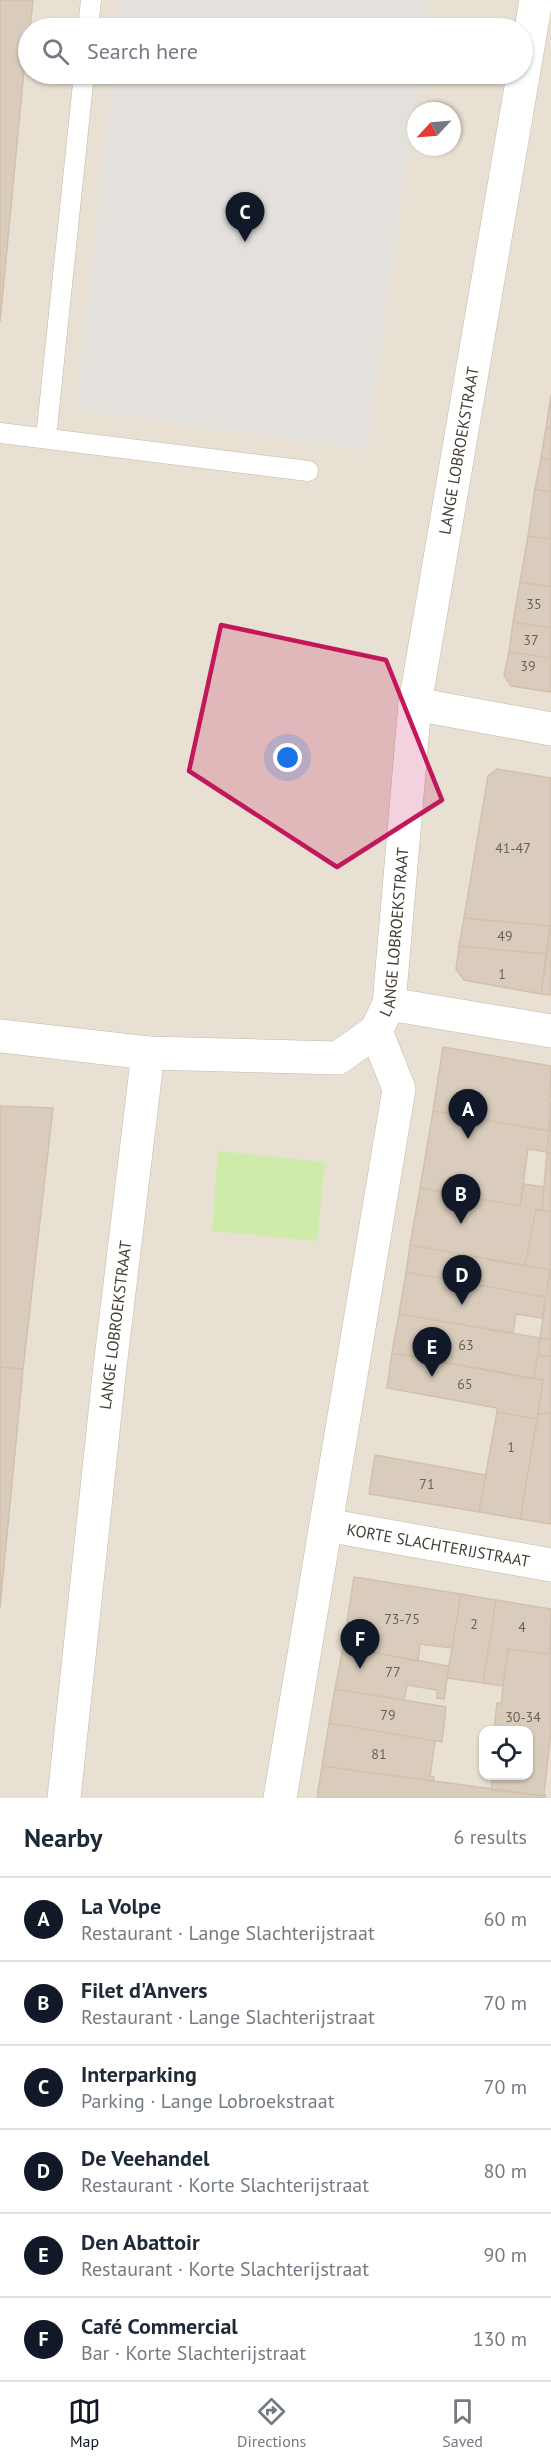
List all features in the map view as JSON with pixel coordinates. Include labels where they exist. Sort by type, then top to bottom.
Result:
[{"type":"street","name":"LANGE LOBROEKSTRAAT","points":[[533,18],[536,0]]},
{"type":"street","name":"LANGE LOBROEKSTRAAT","points":[[64,1798],[109,1375],[148,1053],[338,1058],[382,1018],[415,704],[522,84]]},
{"type":"street","points":[[415,704],[551,729]]},
{"type":"street","points":[[280,1798],[399,1089],[382,1018],[551,1031]]},
{"type":"street","points":[[0,1036],[148,1053]]},
{"type":"street","name":"KORTE SLACHTERIJSTRAAT","points":[[326,1526],[551,1565]]},
{"type":"lane","points":[[89,18],[91,0]]},
{"type":"lane","points":[[46,438],[83,84]]},
{"type":"lane","points":[[0,433],[308,471]]},
{"type":"highlighted area","points":[[221,625],[386,660],[442,800],[337,867],[189,771]]},
{"type":"shaded area","points":[[0,0],[551,0],[551,1798],[0,1798]]},
{"type":"shaded area","points":[[120,0],[429,0],[426,18],[118,18]]},
{"type":"shaded area","points":[[111,84],[418,84],[415,102],[407,102],[408,156],[367,450],[76,410]]},
{"type":"green space","points":[[218,1151],[325,1162],[317,1241],[212,1231]]},
{"type":"building","points":[[0,0],[33,0],[31,18],[18,18],[18,84],[23,84],[0,322]]},
{"type":"building","points":[[551,395],[551,429],[546,428]]},
{"type":"building","points":[[546,428],[551,429],[551,460],[541,458]]},
{"type":"building","points":[[541,458],[551,460],[551,492],[535,489]]},
{"type":"building","points":[[535,489],[551,492],[551,539],[528,536]]},
{"type":"building","points":[[528,536],[551,539],[551,587],[520,582]]},
{"type":"building","points":[[520,582],[551,587],[551,628],[513,622]]},
{"type":"building","points":[[513,622],[551,628],[551,658],[509,652]]},
{"type":"building","points":[[509,652],[551,658],[551,692],[511,686],[504,675]]},
{"type":"building","points":[[497,769],[551,778],[551,926],[464,918],[488,776]]},
{"type":"building","points":[[464,918],[550,926],[547,954],[459,946]]},
{"type":"building","points":[[551,926],[551,995],[541,994]]},
{"type":"building","points":[[459,946],[547,954],[541,994],[464,980],[456,969]]},
{"type":"building","points":[[443,1047],[551,1066],[549,1131],[433,1111]]},
{"type":"building","points":[[551,1102],[551,1131],[549,1131]]},
{"type":"building","points":[[0,1106],[53,1108],[23,1369],[0,1367]]},
{"type":"building","points":[[433,1111],[549,1131],[547,1152],[528,1149],[520,1206],[420,1188]]},
{"type":"building","points":[[549,1131],[551,1131],[551,1153],[547,1152]]},
{"type":"building","points":[[547,1152],[551,1153],[551,1212],[542,1210]]},
{"type":"building","points":[[524,1184],[544,1187],[542,1210],[536,1209],[525,1266],[410,1245],[420,1188],[520,1206]]},
{"type":"building","points":[[536,1209],[551,1212],[551,1270],[525,1266]]},
{"type":"building","points":[[410,1245],[550,1270],[546,1297],[406,1272]]},
{"type":"building","points":[[551,1270],[551,1339],[540,1338]]},
{"type":"building","points":[[406,1272],[546,1297],[542,1318],[516,1314],[513,1333],[399,1314]]},
{"type":"building","points":[[399,1314],[540,1338],[534,1379],[392,1353]]},
{"type":"building","points":[[540,1338],[551,1339],[551,1357],[538,1355]]},
{"type":"building","points":[[392,1353],[543,1380],[537,1419],[497,1412],[497,1408],[387,1388]]},
{"type":"building","points":[[538,1355],[551,1357],[551,1413],[538,1414],[543,1380],[534,1379]]},
{"type":"building","points":[[0,1367],[23,1369],[3,1576],[0,1576]]},
{"type":"building","points":[[497,1412],[537,1419],[520,1519],[479,1512]]},
{"type":"building","points":[[551,1413],[551,1524],[520,1519],[538,1414]]},
{"type":"building","points":[[375,1455],[486,1475],[479,1512],[369,1494]]},
{"type":"building","points":[[0,1576],[3,1576],[0,1608]]},
{"type":"building","points":[[354,1577],[461,1594],[452,1648],[420,1644],[418,1661],[343,1647]]},
{"type":"building","points":[[461,1594],[496,1600],[483,1683],[447,1678]]},
{"type":"building","points":[[496,1600],[551,1609],[550,1654],[508,1649],[503,1686],[483,1683]]},
{"type":"building","points":[[551,1644],[551,1731],[545,1796],[491,1790],[492,1780],[533,1780],[533,1726],[494,1726],[497,1703],[501,1704],[508,1649],[550,1654]]},
{"type":"building","points":[[343,1647],[449,1666],[444,1699],[437,1698],[437,1690],[407,1685],[404,1700],[335,1689]]},
{"type":"building","points":[[335,1689],[446,1707],[442,1742],[329,1723]]},
{"type":"building","points":[[329,1723],[435,1741],[430,1776],[434,1777],[434,1781],[322,1766]]},
{"type":"building","points":[[322,1766],[545,1796],[545,1798],[317,1798]]},
{"type":"place","name":"Interparking","points":[[245,242]]},
{"type":"place","name":"La Volpe","points":[[468,1139]]},
{"type":"place","name":"Filet d'Anvers","points":[[461,1224]]},
{"type":"place","name":"De Veehandel","points":[[462,1305]]},
{"type":"place","name":"Den Abattoir","points":[[432,1377]]},
{"type":"place","name":"Café Commercial","points":[[360,1669]]}]
